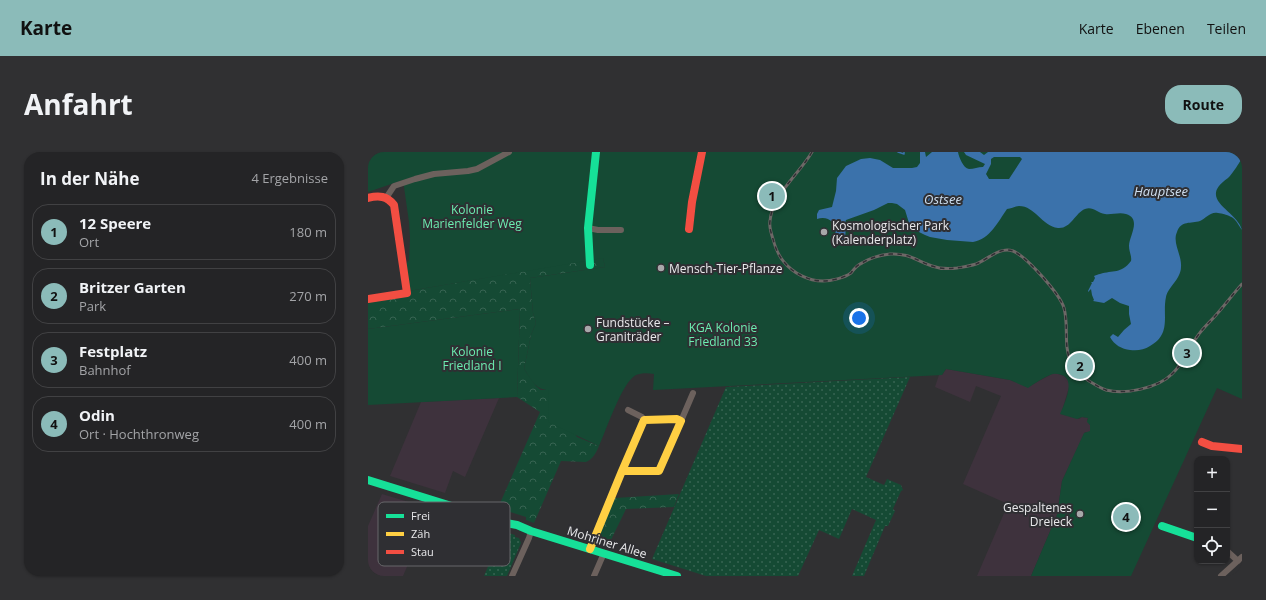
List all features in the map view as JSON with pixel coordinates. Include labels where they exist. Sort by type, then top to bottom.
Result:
[{"type":"street","points":[[386,198],[394,186],[434,174],[477,169],[509,152]]},
{"type":"street","points":[[590,265],[588,228],[596,152]]},
{"type":"street","points":[[689,229],[692,202],[702,152]]},
{"type":"street","points":[[368,198],[378,196],[386,198],[392,203],[395,212],[407,293],[368,299]]},
{"type":"street","points":[[588,228],[598,230],[621,230]]},
{"type":"street","points":[[622,471],[659,471],[693,393]]},
{"type":"street","points":[[628,410],[642,416],[644,420]]},
{"type":"street","points":[[644,420],[676,419],[681,421]]},
{"type":"street","points":[[590,549],[644,420]]},
{"type":"street","points":[[1202,442],[1212,446],[1242,449]]},
{"type":"street","name":"Mohriner Allee","points":[[368,480],[439,502]]},
{"type":"street","name":"Mohriner Allee","points":[[510,524],[604,553],[659,573],[677,576]]},
{"type":"street","points":[[1162,526],[1194,537]]},
{"type":"street","points":[[512,576],[529,538],[530,531]]},
{"type":"street","points":[[594,576],[604,553]]},
{"type":"street","points":[[1221,576],[1240,559],[1230,553]]},
{"type":"shaded area","points":[[946,369],[1010,380],[1028,387],[1055,373],[1064,376],[1069,381],[1069,387],[1061,414],[1079,419],[1082,417],[1088,418],[1087,420],[1090,425],[1090,432],[1085,432],[1062,481],[1057,515],[1031,576],[977,576],[1008,504],[963,484],[1001,396],[976,386],[970,402],[935,387],[939,375],[942,375]]},
{"type":"shaded area","points":[[499,398],[465,477],[453,471],[445,493],[390,476],[421,402]]},
{"type":"shaded area","points":[[382,494],[409,502],[378,502]]},
{"type":"shaded area","points":[[378,503],[378,566],[407,566],[403,576],[368,576],[368,526]]},
{"type":"green space","points":[[368,152],[1242,152],[1242,399],[1217,388],[1131,576],[1031,576],[1057,515],[1062,481],[1084,433],[1090,431],[1090,425],[1087,422],[1088,418],[1082,417],[1077,419],[1060,414],[1069,387],[1066,378],[1062,375],[1052,374],[1028,388],[1010,380],[946,369],[942,375],[653,390],[654,374],[640,374],[631,379],[625,387],[599,446],[548,422],[549,390],[544,390],[537,386],[524,369],[531,335],[536,323],[533,313],[530,278],[605,267],[603,258],[409,291],[405,265],[409,260],[410,238],[403,180],[368,192]]},
{"type":"green space","points":[[603,257],[605,267],[530,278],[533,313],[536,323],[531,335],[524,369],[536,386],[541,390],[549,390],[577,437],[599,446],[594,456],[586,462],[561,461],[534,523],[526,520],[526,517],[510,512],[510,502],[501,502],[540,412],[517,397],[520,309],[368,329],[368,301],[409,291]]},
{"type":"green space","name":"Kolonie Friedland I","points":[[520,309],[517,397],[368,405],[368,329]]},
{"type":"green space","points":[[910,377],[866,477],[884,485],[887,479],[901,485],[903,490],[901,491],[893,509],[895,511],[888,526],[885,526],[864,576],[852,576],[876,520],[852,509],[839,539],[819,530],[798,576],[706,576],[652,559],[726,387]]},
{"type":"green space","points":[[679,494],[674,507],[626,509],[608,546],[596,542],[615,498]]},
{"type":"green space","points":[[510,533],[519,538],[521,543],[507,576],[484,576],[488,566],[510,566]]},
{"type":"water","name":"Hauptsee","points":[[920,152],[925,152],[926,157],[932,152],[958,152],[963,164],[969,169],[983,167],[985,164],[966,155],[964,152],[980,152],[984,155],[988,152],[1242,152],[1242,158],[1237,166],[1229,177],[1219,186],[1216,193],[1217,199],[1221,205],[1239,223],[1242,230],[1232,217],[1215,213],[1200,221],[1187,223],[1181,226],[1177,232],[1176,245],[1181,267],[1177,279],[1167,293],[1164,330],[1157,341],[1150,346],[1138,350],[1121,348],[1110,337],[1113,334],[1118,337],[1131,324],[1129,306],[1112,298],[1104,303],[1093,301],[1091,289],[1088,291],[1092,283],[1091,282],[1093,282],[1095,278],[1094,276],[1120,270],[1131,261],[1129,246],[1134,224],[1131,216],[1121,213],[1105,214],[1088,208],[1078,214],[1066,226],[1058,228],[1047,224],[1030,209],[1018,206],[1007,209],[989,234],[973,242],[947,240],[925,235],[909,223],[905,210],[897,204],[892,203],[888,203],[874,210],[846,220],[846,232],[842,242],[835,236],[836,232],[834,224],[829,219],[817,219],[819,210],[832,207],[836,191],[837,178],[846,166],[861,159],[870,158],[880,160],[893,168],[912,168],[917,167],[920,163]],"holes":[[[994,157],[1020,157],[1022,159],[1009,179],[989,179],[986,174],[991,164],[991,159]]]},
{"type":"waterway","points":[[898,152],[904,154],[904,152]]},
{"type":"railway","points":[[812,152],[781,193],[772,211],[770,221],[771,232],[777,251],[792,270],[801,276],[812,280],[826,281],[845,276],[865,261],[886,254],[897,254],[912,257],[935,267],[951,269],[976,264],[1003,250],[1013,251],[1019,254],[1034,268],[1050,285],[1061,302],[1064,308],[1066,322],[1067,349],[1073,366],[1086,379],[1106,390],[1122,392],[1132,391],[1150,387],[1166,379],[1180,365],[1201,331],[1242,284]]},
{"type":"traffic: fast","points":[[590,265],[588,228],[596,152]]},
{"type":"traffic: fast","points":[[368,480],[439,502]]},
{"type":"traffic: fast","points":[[510,524],[677,576]]},
{"type":"traffic: fast","points":[[1162,526],[1194,537]]},
{"type":"traffic: slow","points":[[590,549],[622,471],[659,471],[681,421],[677,419],[644,420],[622,471]]},
{"type":"traffic: jam","points":[[689,229],[692,202],[702,152]]},
{"type":"traffic: jam","points":[[368,198],[386,198],[394,205],[407,293],[368,299]]},
{"type":"traffic: jam","points":[[1202,442],[1212,446],[1242,449]]},
{"type":"place","name":"12 Speere","points":[[772,196]]},
{"type":"place","name":"Kosmologischer Park (Kalenderplatz)","points":[[824,232]]},
{"type":"place","name":"Mensch-Tier-Pflanze","points":[[661,268]]},
{"type":"place","name":"Fundstücke – Graniträder","points":[[588,329]]},
{"type":"place","name":"Festplatz","points":[[1187,353]]},
{"type":"place","name":"Britzer Garten","points":[[1080,366]]},
{"type":"place","name":"Gespaltenes Dreieck","points":[[1080,514]]},
{"type":"place","name":"Odin","points":[[1126,517]]},
{"type":"water label","name":"Ostsee","points":[[943,199]]},
{"type":"park label","name":"Kolonie Marienfelder Weg","points":[[472,216]]},
{"type":"park label","name":"KGA Kolonie Friedland 33","points":[[723,334]]}]
